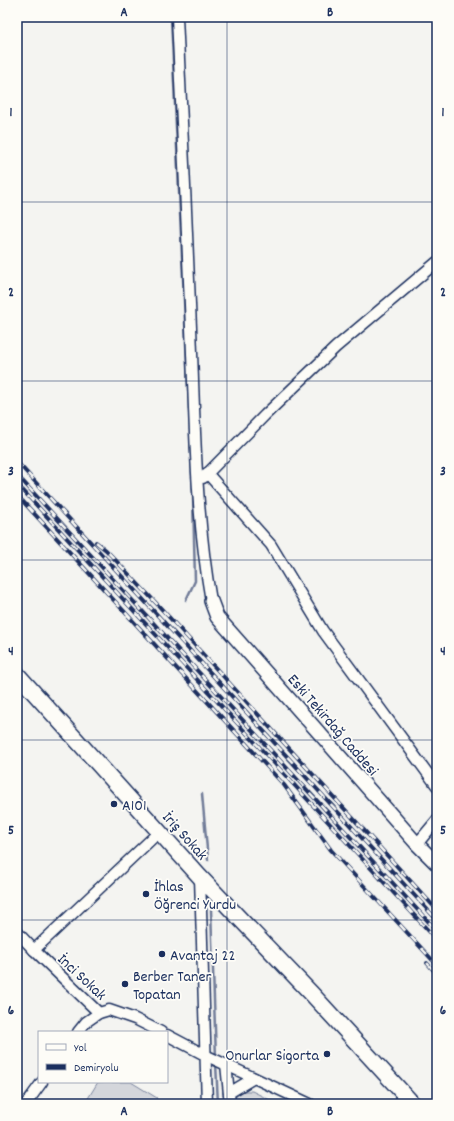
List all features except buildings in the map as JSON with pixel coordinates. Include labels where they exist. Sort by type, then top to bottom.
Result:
[{"type":"main road","name":"İriş Sokak","points":[[17,674],[200,877],[414,1104]]},
{"type":"street","points":[[177,17],[197,484],[211,602]]},
{"type":"street","points":[[197,484],[265,415],[336,347],[437,262]]},
{"type":"street","points":[[207,473],[271,545],[323,631],[437,786]]},
{"type":"street","name":"Eski Tekirdağ Caddesi","points":[[211,602],[217,617],[417,844],[437,864]]},
{"type":"street","points":[[417,844],[437,820]]},
{"type":"street","points":[[34,950],[159,832]]},
{"type":"street","points":[[200,877],[207,1104]]},
{"type":"street","name":"İnci Sokak","points":[[17,932],[99,1013],[109,1010],[135,1019],[159,1031]]},
{"type":"street","points":[[79,1031],[86,1022],[99,1013]]},
{"type":"street","points":[[168,1036],[310,1104]]},
{"type":"street","points":[[226,1064],[230,1104]]},
{"type":"street","points":[[230,1093],[254,1078]]},
{"type":"street","points":[[26,1104],[41,1083]]},
{"type":"shaded area","points":[[97,1083],[133,1083],[157,1098],[153,1104],[93,1104],[87,1100]]},
{"type":"shaded area","points":[[244,1091],[252,1091],[278,1104],[234,1104],[237,1096]]},
{"type":"waterway","points":[[171,17],[193,496],[195,581],[186,600]]},
{"type":"waterway","points":[[202,794],[208,860]]},
{"type":"waterway","points":[[211,910],[216,1058]]},
{"type":"waterway","points":[[216,1063],[218,1104]]},
{"type":"railway","points":[[17,462],[437,920]]},
{"type":"railway","points":[[17,475],[437,931]]},
{"type":"railway","points":[[17,484],[437,940]]},
{"type":"railway","points":[[17,495],[284,785],[331,850],[437,965]]},
{"type":"railway","points":[[96,542],[106,550],[157,604],[437,910]]},
{"type":"railway","points":[[427,963],[437,974]]},
{"type":"place","name":"A101","points":[[114,804]]},
{"type":"place","name":"İhlas Öğrenci Yurdu","points":[[146,894]]},
{"type":"place","name":"Avantaj 22","points":[[162,954]]},
{"type":"place","name":"Berber Taner Topatan","points":[[125,984]]},
{"type":"place","name":"Onurlar Sigorta","points":[[327,1054]]}]
